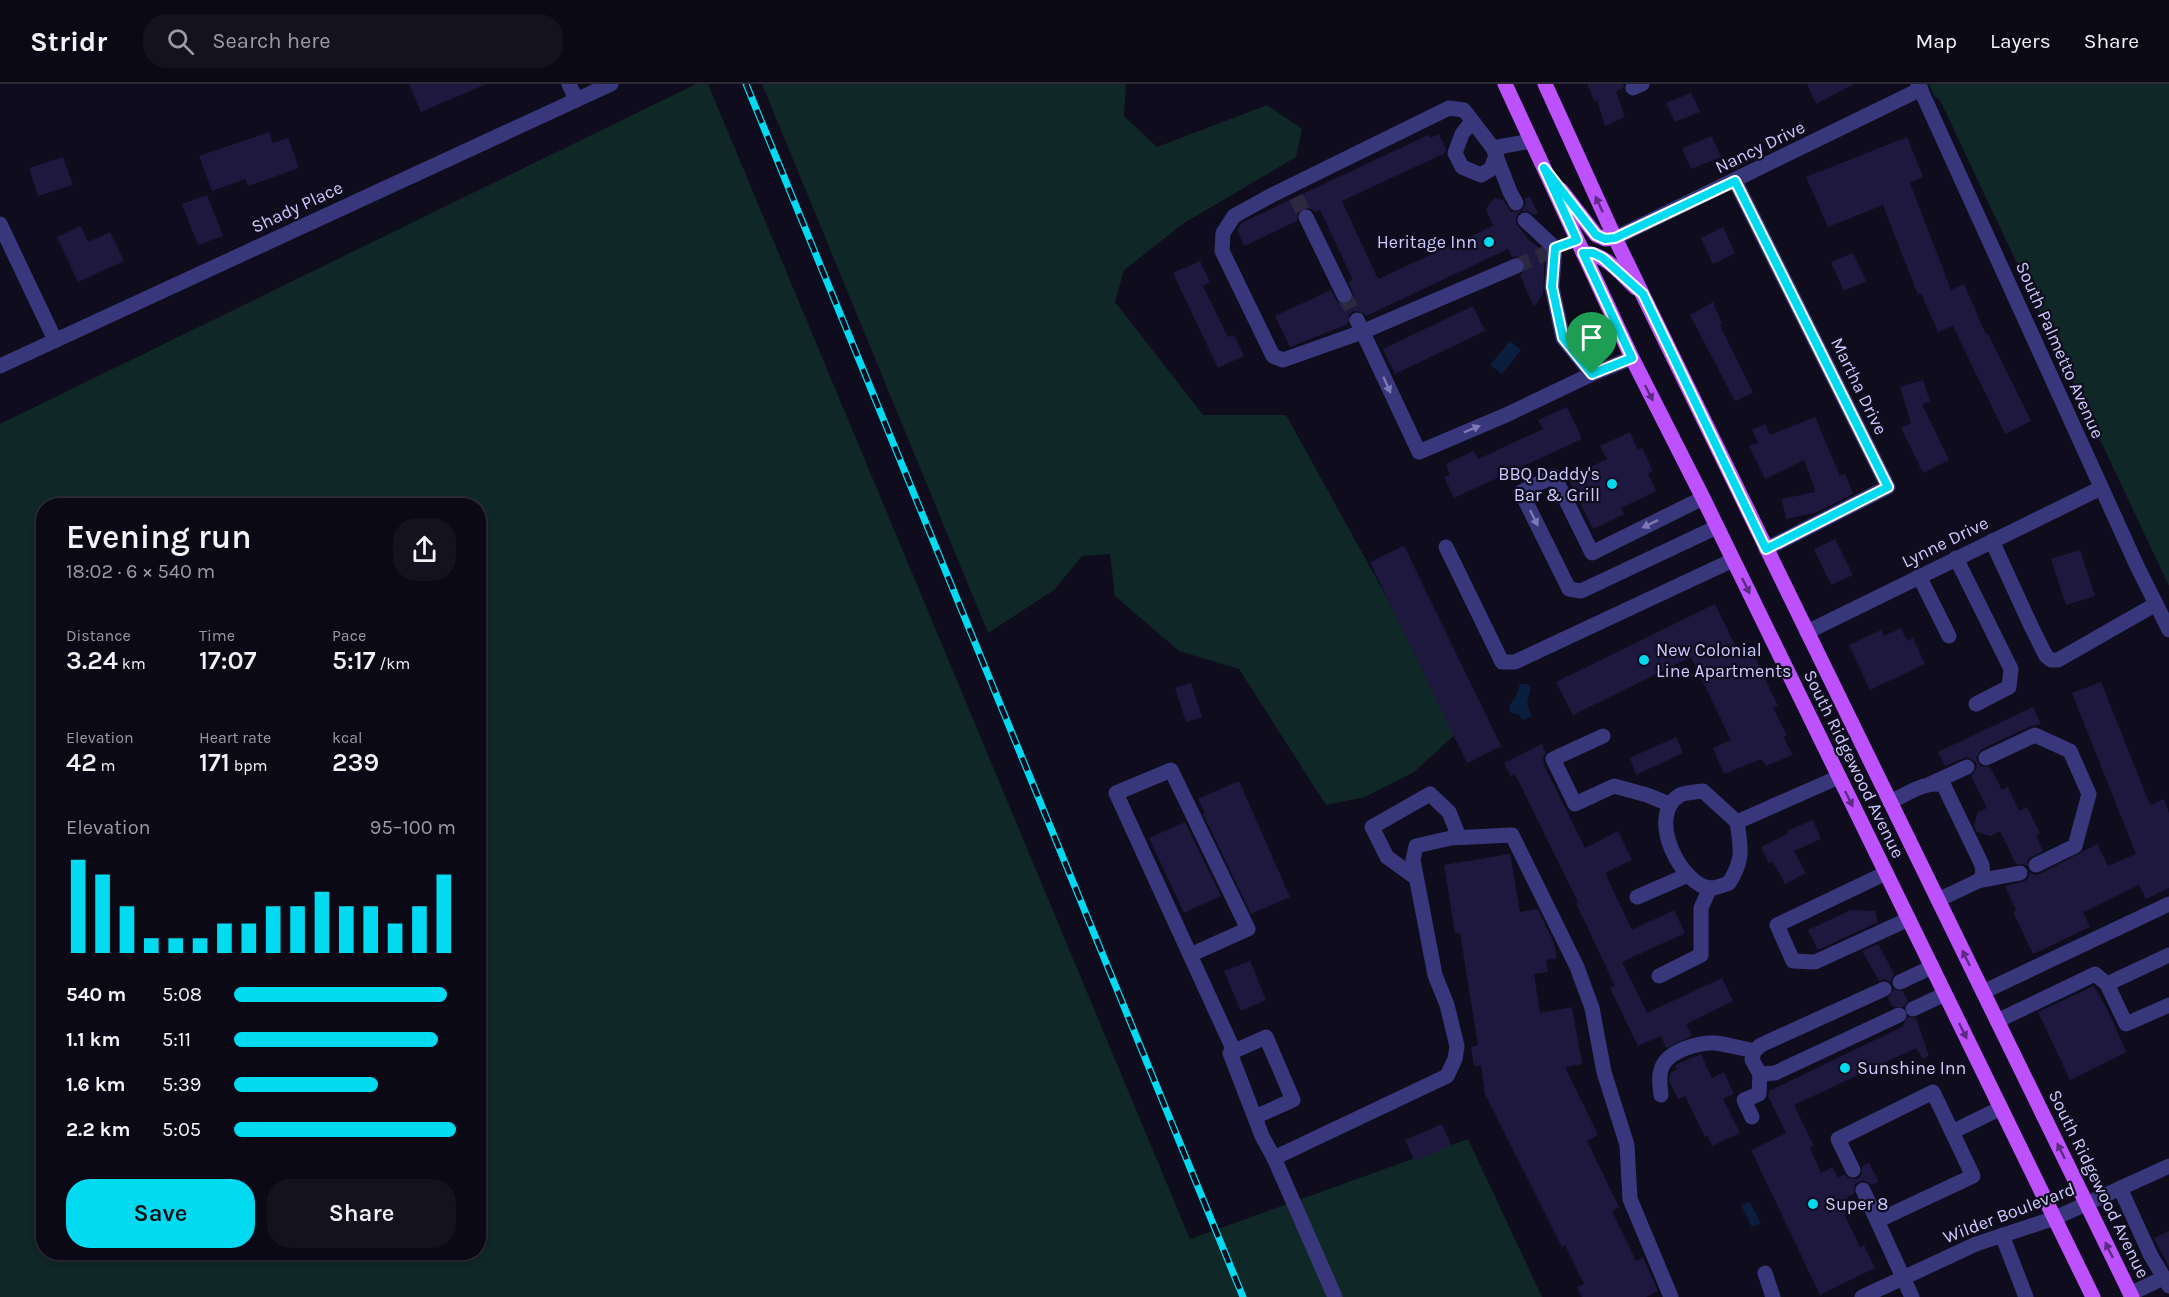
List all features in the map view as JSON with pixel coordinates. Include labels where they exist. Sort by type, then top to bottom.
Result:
[{"type":"main road","name":"South Ridgewood Avenue","points":[[1505,84],[1632,358],[1703,498],[2093,1297]]},
{"type":"main road","name":"South Ridgewood Avenue","points":[[1545,84],[1615,238],[2131,1296]]},
{"type":"main road","points":[[1544,168],[1596,235],[1605,239],[1615,238]]},
{"type":"main road","points":[[1580,246],[1603,258],[1643,294]]},
{"type":"street","points":[[569,84],[576,99]]},
{"type":"street","name":"Shady Place","points":[[0,366],[611,84]]},
{"type":"street","name":"Nancy Drive","points":[[1615,238],[1735,181],[1919,87]]},
{"type":"street","name":"South Palmetto Avenue","points":[[1919,87],[2101,488],[2169,630]]},
{"type":"street","points":[[1516,203],[1495,151],[1464,110],[1449,108],[1293,191],[1234,216],[1223,233],[1222,251],[1273,356],[1283,360],[1360,326],[1516,266]]},
{"type":"street","points":[[1473,121],[1462,134],[1455,153],[1462,167],[1481,175],[1491,169],[1495,151]]},
{"type":"street","points":[[1495,151],[1532,141]]},
{"type":"street","name":"Martha Drive","points":[[1735,181],[1888,487],[1766,549]]},
{"type":"street","points":[[1305,216],[1344,295]]},
{"type":"street","points":[[1525,220],[1552,250],[1552,287],[1563,338],[1592,374]]},
{"type":"street","points":[[0,224],[55,340]]},
{"type":"street","points":[[1552,250],[1580,246]]},
{"type":"street","points":[[1360,326],[1419,452],[1632,358]]},
{"type":"street","points":[[1703,498],[1592,553],[1554,476],[1521,492],[1569,589],[1581,591],[1717,527]]},
{"type":"street","name":"Lynne Drive","points":[[1807,632],[2101,488]]},
{"type":"street","points":[[1992,541],[2036,637],[2046,656],[2051,660],[2058,660],[2156,604]]},
{"type":"street","points":[[1446,547],[1502,662],[1515,662],[1733,560]]},
{"type":"street","points":[[1956,558],[2011,669],[2010,687],[1976,704]]},
{"type":"street","points":[[1919,576],[1949,636]]},
{"type":"street","points":[[1986,758],[2035,735],[2070,751],[2088,794],[2075,846],[2036,864]]},
{"type":"street","points":[[1603,736],[1553,759],[1575,804],[1614,786],[1669,804]]},
{"type":"street","points":[[1890,802],[1967,767]]},
{"type":"street","points":[[1190,956],[1248,929],[1171,770],[1116,793],[1190,956],[1234,1051]]},
{"type":"street","points":[[1737,822],[1839,777]]},
{"type":"street","points":[[1930,784],[1944,786],[1982,865],[1983,875],[1978,881]]},
{"type":"street","points":[[1703,791],[1737,822],[1741,851],[1739,868],[1729,883],[1710,888],[1693,880],[1666,838],[1665,819],[1669,804],[1681,794],[1703,791]]},
{"type":"street","points":[[1416,878],[1387,857],[1372,827],[1430,794],[1449,812],[1459,837]]},
{"type":"street","points":[[1274,1158],[1447,1076],[1455,1059],[1457,1046],[1447,1005],[1435,975],[1413,860],[1416,846],[1459,837],[1512,835],[1576,967],[1592,1008],[1604,1072],[1627,1145],[1630,1198],[1671,1297]]},
{"type":"street","points":[[1886,873],[1777,925],[1793,962],[1815,962],[1909,919]]},
{"type":"street","points":[[1938,900],[1978,881],[2020,873]]},
{"type":"street","points":[[1636,897],[1688,875]]},
{"type":"street","points":[[1659,976],[1701,956],[1701,908],[1710,888]]},
{"type":"street","points":[[1983,992],[2169,904]]},
{"type":"street","points":[[2108,984],[2169,955]]},
{"type":"street","points":[[1900,982],[1932,967]]},
{"type":"street","points":[[1997,1021],[2095,974],[2108,984],[2126,1024],[2169,1005]]},
{"type":"street","points":[[1752,1117],[1744,1100],[1759,1094],[1760,1074],[1752,1060],[1754,1051],[1761,1045],[1884,989]]},
{"type":"street","points":[[1760,1074],[1775,1072],[1945,994]]},
{"type":"street","points":[[1255,1117],[1293,1100],[1266,1037],[1230,1053],[1262,1136],[1274,1158],[1335,1297]]},
{"type":"street","points":[[1661,1095],[1659,1078],[1662,1065],[1672,1055],[1693,1046],[1714,1043],[1754,1051]]},
{"type":"street","points":[[1853,1170],[1838,1138],[1933,1092],[1973,1176],[1877,1221]]},
{"type":"street","points":[[1952,1132],[2001,1108]]},
{"type":"street","name":"Wilder Boulevard","points":[[1862,1297],[1976,1244],[2055,1218],[2169,1166]]},
{"type":"street","points":[[2120,1188],[2134,1222],[2166,1282],[2131,1296]]},
{"type":"street","points":[[1863,1190],[1912,1297]]},
{"type":"street","points":[[2002,1236],[2026,1297]]},
{"type":"street","points":[[1765,1273],[1773,1297]]},
{"type":"green space","points":[[696,84],[708,84],[1190,1239],[1468,1139],[1542,1297],[0,1297],[0,424]]},
{"type":"green space","points":[[762,84],[1126,84],[1124,116],[1157,147],[1267,105],[1302,129],[1296,157],[1184,223],[1124,270],[1115,302],[1203,415],[1286,415],[1460,730],[1414,772],[1365,797],[1326,805],[1239,669],[1179,651],[1115,596],[1110,554],[1082,556],[1054,590],[988,633]]},
{"type":"green space","points":[[1929,84],[2169,84],[2169,586],[1940,100],[1934,96]]},
{"type":"water","points":[[1510,341],[1521,350],[1502,374],[1490,365]]},
{"type":"water","points":[[1520,684],[1528,684],[1531,688],[1527,704],[1532,716],[1523,720],[1519,715],[1510,712],[1509,706]]},
{"type":"water","points":[[1750,1202],[1761,1223],[1752,1227],[1741,1205]]},
{"type":"building","points":[[409,84],[486,84],[421,112]]},
{"type":"building","points":[[1587,84],[1624,84],[1623,88],[1616,92],[1625,117],[1605,126],[1597,100],[1594,101]]},
{"type":"building","points":[[1807,84],[1854,84],[1816,104]]},
{"type":"building","points":[[1691,93],[1700,112],[1675,122],[1666,103]]},
{"type":"building","points":[[269,132],[273,143],[288,138],[299,168],[248,186],[245,179],[212,191],[199,156]]},
{"type":"building","name":"Heritage Inn","points":[[1439,134],[1446,149],[1445,153],[1342,201],[1378,279],[1493,226],[1486,209],[1494,198],[1503,200],[1511,212],[1521,211],[1516,217],[1516,223],[1528,239],[1545,252],[1543,294],[1534,307],[1520,275],[1526,268],[1525,262],[1518,256],[1512,257],[1508,249],[1366,316],[1362,312],[1353,311],[1349,315],[1348,324],[1290,347],[1275,316],[1331,290],[1338,303],[1348,304],[1354,296],[1348,282],[1353,280],[1320,210],[1315,212],[1302,208],[1298,212],[1297,221],[1244,246],[1237,230],[1241,223],[1428,135],[1430,138]]},
{"type":"building","points":[[1712,136],[1721,157],[1691,169],[1682,148]]},
{"type":"building","points":[[1907,137],[1923,177],[1910,183],[1951,290],[1964,284],[1986,335],[1988,334],[2031,421],[2005,434],[1953,326],[1938,332],[1921,293],[1918,295],[1883,205],[1828,227],[1806,177]]},
{"type":"building","points":[[63,157],[73,185],[38,196],[29,168]]},
{"type":"building","points":[[207,195],[223,236],[198,245],[182,204]]},
{"type":"building","points":[[1530,196],[1538,214],[1521,211],[1526,204],[1525,199]]},
{"type":"building","points":[[81,226],[88,242],[110,232],[124,261],[78,282],[57,237]]},
{"type":"building","points":[[1723,227],[1735,253],[1713,264],[1701,238]]},
{"type":"building","points":[[1853,253],[1866,281],[1844,291],[1831,262]]},
{"type":"building","points":[[1200,261],[1210,282],[1203,286],[1228,337],[1234,335],[1244,356],[1218,368],[1173,273]]},
{"type":"building","points":[[1713,302],[1722,324],[1720,325],[1753,393],[1735,401],[1690,315]]},
{"type":"building","points":[[1473,306],[1485,331],[1395,374],[1383,349]]},
{"type":"building","points":[[1923,380],[1930,401],[1922,404],[1949,460],[1923,473],[1901,428],[1911,423],[1900,387]]},
{"type":"building","points":[[1567,407],[1582,439],[1454,498],[1444,477],[1450,475],[1446,464],[1474,451],[1478,459],[1543,429],[1538,420]]},
{"type":"building","points":[[1815,417],[1840,476],[1845,474],[1853,494],[1815,513],[1786,519],[1782,499],[1815,492],[1804,460],[1765,479],[1749,446],[1758,443],[1752,430],[1765,424],[1770,435]]},
{"type":"building","name":"BBQ Daddy's Bar & Grill","points":[[1630,432],[1638,450],[1642,448],[1653,471],[1648,474],[1656,491],[1621,508],[1624,514],[1593,529],[1568,478],[1607,459],[1600,446]]},
{"type":"building","points":[[1835,539],[1853,575],[1831,585],[1814,549]]},
{"type":"building","points":[[1404,546],[1501,746],[1467,763],[1370,562]]},
{"type":"building","points":[[2080,550],[2095,596],[2066,605],[2051,559]]},
{"type":"building","points":[[1715,604],[1740,656],[1752,651],[1778,706],[1773,708],[1787,735],[1783,737],[1793,755],[1766,766],[1761,759],[1724,774],[1713,748],[1731,740],[1691,657],[1573,715],[1556,682]]},
{"type":"building","points":[[1901,628],[1907,641],[1913,638],[1925,664],[1870,690],[1849,645],[1881,630],[1884,636]]},
{"type":"building","points":[[2101,682],[2150,805],[2164,799],[2169,813],[2169,888],[2146,899],[2139,885],[2083,912],[2090,927],[2033,954],[2013,912],[2016,910],[2005,886],[2027,880],[2030,872],[2035,875],[2040,874],[2097,844],[2108,866],[2136,854],[2072,693]]},
{"type":"building","points":[[1191,683],[1202,717],[1186,722],[1175,688]]},
{"type":"building","points":[[2033,707],[2041,724],[2031,726],[1982,749],[1976,758],[1981,766],[1990,767],[2002,790],[2008,787],[2019,811],[2027,807],[2040,833],[2036,835],[2043,851],[2028,859],[2027,866],[2016,864],[2000,831],[1990,836],[1977,832],[1974,825],[1978,812],[1987,808],[1971,776],[1977,768],[1976,762],[1967,757],[1945,766],[1938,752]]},
{"type":"building","points":[[1676,737],[1683,753],[1636,775],[1630,758]]},
{"type":"building","points":[[1542,744],[1546,753],[1543,758],[1544,765],[1585,848],[1618,831],[1632,860],[1605,873],[1632,930],[1674,910],[1685,933],[1622,962],[1647,1013],[1722,978],[1733,1001],[1686,1024],[1692,1036],[1666,1048],[1661,1036],[1638,1046],[1610,988],[1615,986],[1576,903],[1578,902],[1515,774],[1511,777],[1504,763]]},
{"type":"building","points":[[1239,781],[1290,897],[1251,914],[1198,799]]},
{"type":"building","points":[[1813,820],[1821,839],[1794,851],[1806,873],[1785,884],[1773,862],[1769,863],[1761,847],[1788,834],[1787,831]]},
{"type":"building","points":[[1185,822],[1221,896],[1184,913],[1149,838]]},
{"type":"building","points":[[1510,854],[1520,912],[1538,909],[1554,943],[1557,958],[1546,960],[1548,972],[1534,974],[1540,1013],[1572,1007],[1582,1064],[1565,1067],[1598,1135],[1587,1141],[1619,1207],[1612,1211],[1636,1261],[1643,1257],[1658,1291],[1646,1297],[1582,1297],[1577,1287],[1584,1284],[1565,1245],[1562,1247],[1485,1094],[1481,1065],[1474,1066],[1471,1047],[1478,1045],[1460,933],[1455,933],[1444,865]]},
{"type":"building","points":[[1851,910],[1875,911],[1878,922],[1818,950],[1808,930]]},
{"type":"building","points":[[1878,944],[1894,974],[1890,982],[1884,979],[1879,981],[1862,951]]},
{"type":"building","points":[[1250,961],[1266,1000],[1241,1011],[1224,971]]},
{"type":"building","points":[[2094,986],[2126,1052],[2070,1080],[2038,1012]]},
{"type":"building","points":[[1894,989],[1903,991],[1908,1001],[1904,1007],[1893,1007],[1888,998]]},
{"type":"building","name":"Super 8","points":[[1908,1017],[1916,1018],[1929,1056],[1923,1059],[1916,1048],[1794,1105],[1814,1146],[1810,1148],[1821,1173],[1833,1167],[1838,1178],[1844,1174],[1848,1178],[1857,1179],[1861,1175],[1862,1166],[1869,1163],[1879,1182],[1872,1185],[1863,1180],[1855,1184],[1854,1194],[1847,1197],[1853,1210],[1844,1214],[1860,1247],[1864,1245],[1875,1268],[1820,1295],[1751,1150],[1786,1133],[1768,1096],[1769,1091],[1904,1026]]},
{"type":"building","points":[[1701,1054],[1712,1078],[1724,1072],[1734,1094],[1723,1099],[1740,1133],[1712,1146],[1708,1136],[1705,1137],[1685,1096],[1678,1099],[1669,1081],[1671,1072],[1677,1069],[1675,1066],[1677,1064]]},
{"type":"building","points":[[1442,1124],[1451,1145],[1415,1161],[1405,1140]]},
{"type":"building","points":[[2169,1231],[2169,1267],[2154,1238]]},
{"type":"tunnel","points":[[1296,197],[1306,217]]},
{"type":"tunnel","points":[[1516,266],[1549,252]]},
{"type":"tunnel","points":[[1344,295],[1357,320]]},
{"type":"railway","points":[[746,84],[1243,1297]]},
{"type":"place","name":"Heritage Inn","points":[[1489,242]]},
{"type":"place","name":"BBQ Daddy's Bar & Grill","points":[[1612,484]]},
{"type":"place","name":"New Colonial Line Apartments","points":[[1644,660]]},
{"type":"place","name":"Sunshine Inn","points":[[1845,1068]]},
{"type":"place","name":"Super 8","points":[[1813,1204]]},
{"type":"route","points":[[1544,168],[1596,235],[1605,239],[1615,238],[1735,181],[1888,487],[1766,549],[1643,294],[1603,258],[1593,253],[1583,253],[1632,358],[1592,374],[1563,338],[1552,287],[1555,248],[1577,240],[1544,168]]}]
